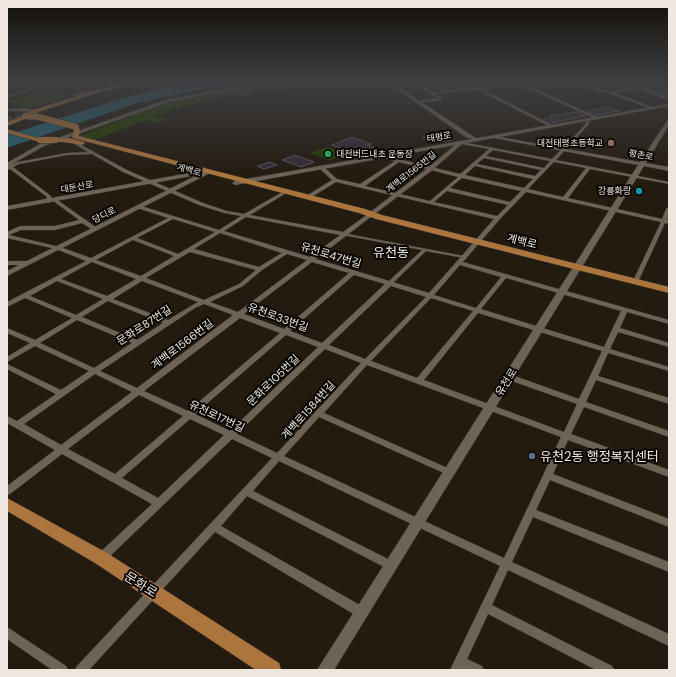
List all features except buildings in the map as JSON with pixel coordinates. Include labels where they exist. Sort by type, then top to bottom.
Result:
[{"type":"main road","points":[[26,114],[33,112]]},
{"type":"main road","points":[[26,114],[33,112]]},
{"type":"main road","points":[[7,124],[37,112]]},
{"type":"main road","points":[[33,150],[56,140],[135,112]]},
{"type":"main road","name":"태평로","points":[[235,183],[633,112]]},
{"type":"main road","name":"계백로","points":[[9,118],[26,114],[73,126],[76,127],[77,133],[75,137],[235,183],[308,198],[362,211],[370,215]]},
{"type":"main road","name":"유천로","points":[[325,670],[613,209],[667,127],[669,121]]},
{"type":"main road","points":[[8,167],[54,136],[105,122]]},
{"type":"main road","name":"계백로","points":[[7,130],[40,140],[69,140],[204,173],[245,181],[358,214],[370,215],[669,290]]},
{"type":"main road","points":[[505,134],[506,137],[511,140]]},
{"type":"main road","name":"평촌로","points":[[491,137],[669,169]]},
{"type":"main road","name":"대둔산로","points":[[7,208],[204,173]]},
{"type":"main road","name":"당디로","points":[[7,274],[204,173]]},
{"type":"main road","name":"문화로","points":[[7,504],[101,558],[272,670]]},
{"type":"street","points":[[432,112],[475,140]]},
{"type":"street","points":[[523,112],[551,126]]},
{"type":"street","points":[[583,112],[597,118]]},
{"type":"street","name":"계백로1584번길","points":[[81,670],[153,591],[320,414],[366,362],[430,296],[498,218],[584,128],[588,123],[587,119]]},
{"type":"street","points":[[74,142],[91,153],[169,192],[226,212],[425,250],[461,260],[505,276],[669,322]]},
{"type":"street","points":[[462,143],[669,183]]},
{"type":"street","name":"계백로1565번길","points":[[370,215],[462,143]]},
{"type":"street","points":[[439,146],[453,150]]},
{"type":"street","points":[[430,203],[492,149]]},
{"type":"street","points":[[8,167],[18,163],[67,154],[91,153]]},
{"type":"street","points":[[382,156],[430,169],[666,221]]},
{"type":"street","points":[[483,157],[544,169]]},
{"type":"street","points":[[361,186],[398,160]]},
{"type":"street","points":[[474,165],[536,178]]},
{"type":"street","points":[[8,167],[51,200],[95,229]]},
{"type":"street","points":[[321,167],[335,180],[498,218]]},
{"type":"street","points":[[565,198],[590,168]]},
{"type":"street","points":[[308,198],[335,180]]},
{"type":"street","points":[[446,189],[511,204]]},
{"type":"street","points":[[7,360],[283,193]]},
{"type":"street","name":"유천로47번길","points":[[139,207],[669,369]]},
{"type":"street","points":[[636,281],[666,221],[669,209]]},
{"type":"street","name":"계백로1566번길","points":[[7,491],[370,215]]},
{"type":"street","points":[[7,305],[173,217]]},
{"type":"street","points":[[7,235],[20,228],[55,228],[82,221]]},
{"type":"street","name":"유천로33번길","points":[[7,235],[58,248],[669,474]]},
{"type":"street","points":[[132,238],[179,256]]},
{"type":"street","points":[[189,250],[260,269]]},
{"type":"street","points":[[390,283],[425,250]]},
{"type":"street","name":"문화로87번길","points":[[17,425],[137,343],[203,302],[241,285],[260,269],[287,252]]},
{"type":"street","points":[[7,263],[28,263]]},
{"type":"street","points":[[115,479],[354,272]]},
{"type":"street","points":[[419,381],[505,276]]},
{"type":"street","points":[[57,278],[169,323]]},
{"type":"street","name":"문화로105번길","points":[[101,558],[390,283]]},
{"type":"street","points":[[25,296],[137,343]]},
{"type":"street","points":[[478,670],[458,666],[625,310]]},
{"type":"street","points":[[616,329],[669,345]]},
{"type":"street","name":"유천로17번길","points":[[7,330],[669,640]]},
{"type":"street","points":[[7,366],[62,394]]},
{"type":"street","points":[[509,377],[581,404],[669,434]]},
{"type":"street","points":[[593,377],[669,401]]},
{"type":"street","points":[[320,414],[450,472]]},
{"type":"street","points":[[7,419],[160,503]]},
{"type":"street","points":[[547,475],[669,523]]},
{"type":"street","points":[[247,492],[390,565]]},
{"type":"street","points":[[530,512],[669,567]]},
{"type":"street","points":[[214,527],[361,612]]},
{"type":"street","points":[[486,606],[608,670]]},
{"type":"street","points":[[7,632],[62,670]]},
{"type":"green space","points":[[143,112],[165,112],[151,118],[159,116],[168,119],[155,123],[146,120],[94,140],[80,136]]},
{"type":"green space","name":"대전버드내초 운동장","points":[[327,147],[351,155],[342,160],[336,158],[329,160],[310,153]]},
{"type":"water","points":[[81,112],[112,112],[7,148],[7,135]]},
{"type":"tunnel","points":[[7,120],[29,113]]},
{"type":"place","name":"대전태평초등학교","points":[[611,143]]},
{"type":"place","name":"대전버드내초 운동장","points":[[328,154]]},
{"type":"place","name":"강릉화랑","points":[[639,191]]},
{"type":"place","name":"유천2동 행정복지센터","points":[[532,456]]},
{"type":"district","name":"유천동","points":[[391,252]]}]
